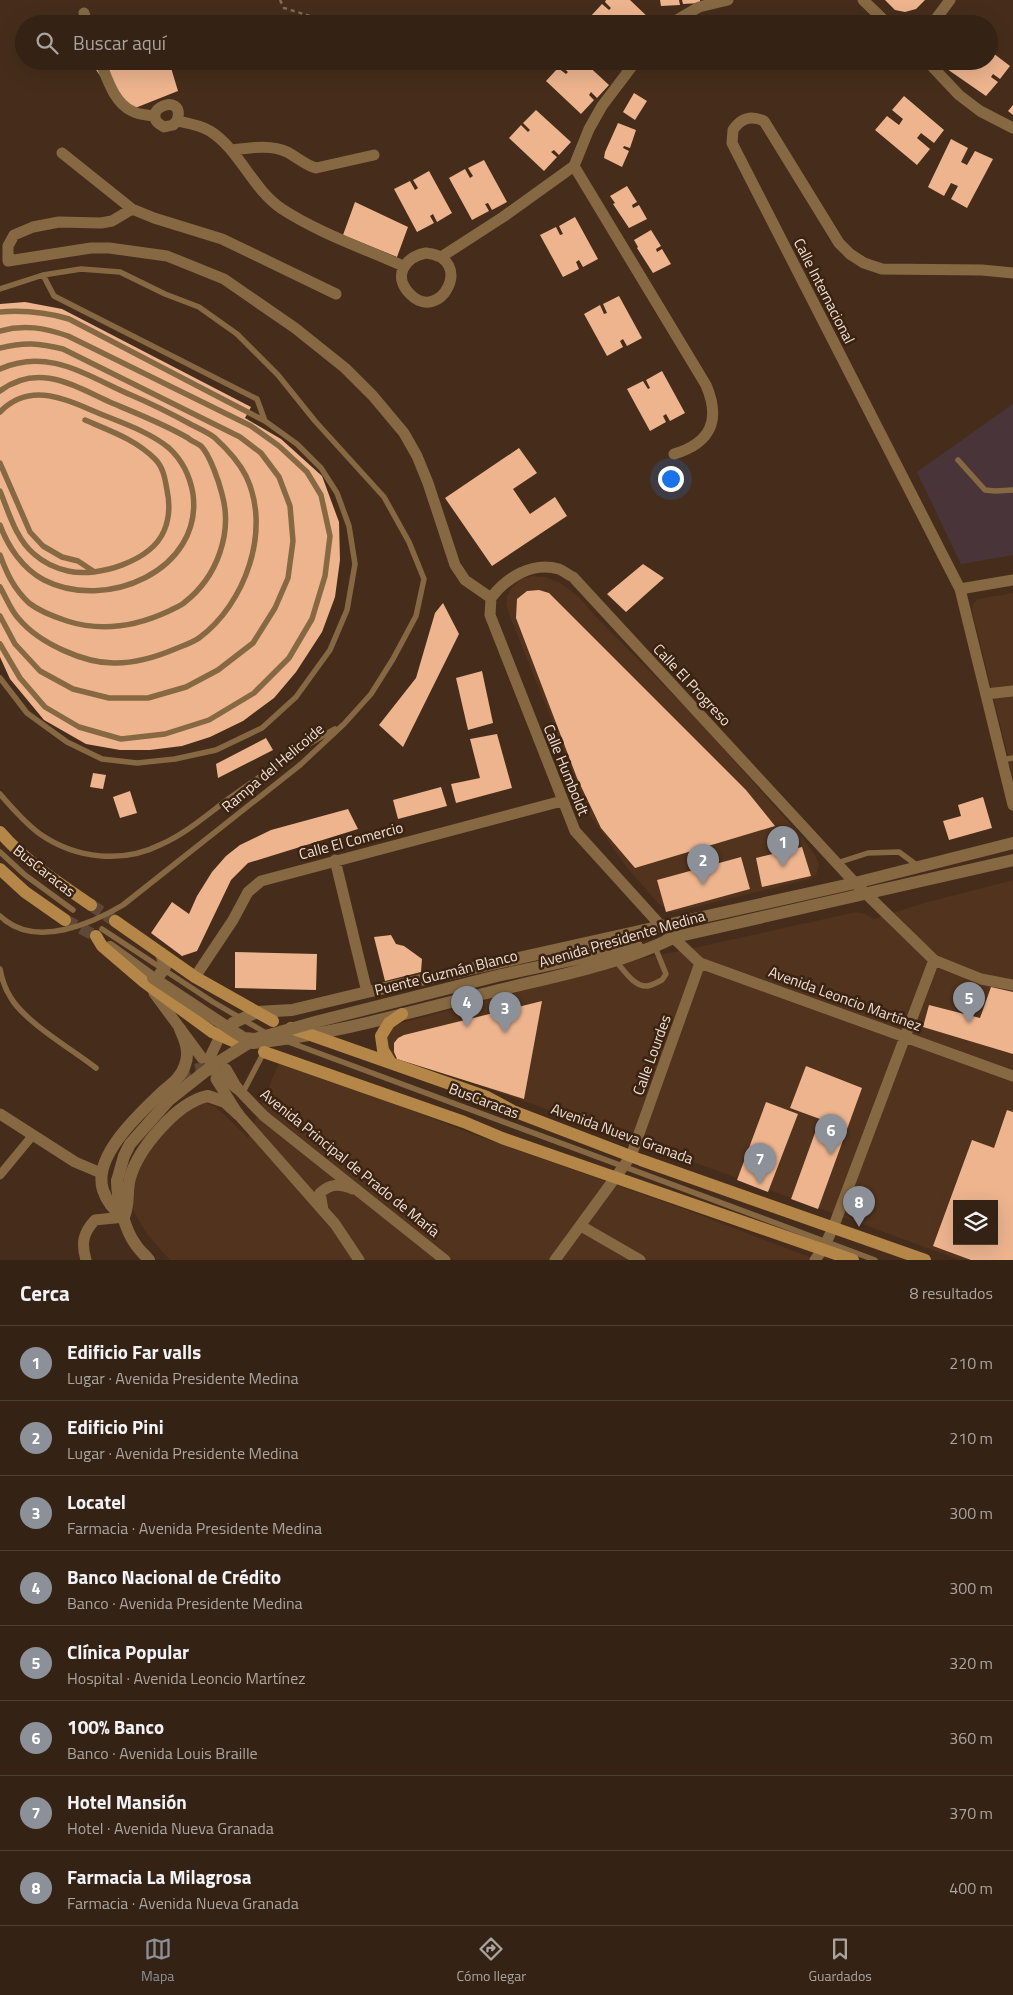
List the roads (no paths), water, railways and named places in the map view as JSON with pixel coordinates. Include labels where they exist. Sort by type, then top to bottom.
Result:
[{"type":"main road","points":[[0,832],[11,845],[37,868],[91,905]]},
{"type":"main road","points":[[0,869],[25,892],[69,915]]},
{"type":"main road","points":[[115,921],[194,977],[273,1021]]},
{"type":"main road","points":[[154,977],[220,1036],[240,1044]]},
{"type":"main road","points":[[391,1063],[383,1050],[381,1036],[389,1023],[402,1014]]},
{"type":"main road","name":"Avenida Nueva Granada","points":[[291,1028],[308,1036],[486,1097],[513,1111],[628,1161],[925,1260]]},
{"type":"main road","points":[[264,1052],[616,1178],[825,1245],[853,1260]]},
{"type":"street","points":[[686,15],[700,7],[728,0]]},
{"type":"street","points":[[863,0],[879,15]]},
{"type":"street","points":[[939,15],[950,0]]},
{"type":"street","points":[[104,70],[112,88],[123,105],[132,112],[155,116],[164,127],[173,125],[177,121],[178,116],[177,110],[169,104],[158,108],[155,116]]},
{"type":"street","points":[[441,257],[502,218],[574,166],[589,129],[602,106],[629,70]]},
{"type":"street","points":[[935,70],[959,95],[973,106],[1013,128]]},
{"type":"street","name":"Calle Internacional","points":[[1013,273],[982,270],[882,269],[864,263],[850,254],[839,243],[764,121],[751,117],[743,119],[733,130],[732,143],[960,589],[986,694],[1008,759],[1013,805]]},
{"type":"street","points":[[177,121],[209,130],[231,150],[264,192],[280,208],[301,221],[403,266]]},
{"type":"street","points":[[231,150],[278,148],[308,166],[316,168],[374,155]]},
{"type":"street","points":[[62,153],[132,209],[154,218],[222,239],[336,294]]},
{"type":"street","points":[[574,166],[706,385],[713,400],[713,419],[709,431],[690,450],[674,454]]},
{"type":"street","points":[[132,209],[112,221],[101,223],[60,222],[33,227],[14,235],[8,246],[8,261],[91,248],[109,248],[167,256],[224,279],[287,322],[345,368],[404,434],[417,456],[428,483],[455,565],[465,580],[491,598]]},
{"type":"street","points":[[419,254],[434,254],[441,257],[447,263],[451,270],[452,279],[445,294],[438,299],[430,302],[421,301],[408,292],[401,277],[403,266],[408,260],[419,254]]},
{"type":"street","name":"Calle El Progreso","points":[[491,598],[501,584],[517,573],[540,568],[559,569],[573,578],[866,895],[934,960]]},
{"type":"street","points":[[960,589],[1013,580]]},
{"type":"street","name":"Calle Humboldt","points":[[491,598],[490,615],[575,831],[662,927],[675,937]]},
{"type":"street","points":[[986,694],[1013,691]]},
{"type":"street","name":"Calle El Comercio","points":[[194,977],[233,920],[248,892],[261,881],[562,801]]},
{"type":"street","name":"Avenida Presidente Medina","points":[[257,1012],[292,1010],[855,883],[1013,843]]},
{"type":"street","points":[[335,860],[367,992]]},
{"type":"street","name":"Avenida Presidente Medina","points":[[240,1044],[284,1040],[335,1031],[615,960],[656,947],[675,937],[1013,860]]},
{"type":"street","points":[[675,937],[728,912]]},
{"type":"street","points":[[99,933],[154,977],[236,1034],[244,1038],[255,1039]]},
{"type":"street","name":"Avenida Leoncio Martínez","points":[[675,937],[700,964],[906,1036],[1013,1076]]},
{"type":"street","name":"Puente Guzmán Blanco","points":[[124,1217],[116,1181],[130,1144],[169,1100],[212,1066],[255,1039],[501,975],[675,937]]},
{"type":"street","points":[[161,952],[164,960],[154,977],[163,1004],[202,1058]]},
{"type":"street","points":[[815,1260],[833,1228],[934,960],[981,979],[1013,985]]},
{"type":"street","name":"Calle Lourdes","points":[[616,1178],[628,1161],[700,964]]},
{"type":"street","points":[[238,1114],[217,1073],[211,1055],[220,1036],[229,1027],[257,1012]]},
{"type":"street","points":[[149,1260],[135,1245],[124,1217],[109,1203],[101,1183],[101,1173],[110,1151],[128,1127],[179,1076],[187,1059],[186,1046],[180,1029]]},
{"type":"street","points":[[217,1073],[239,1091]]},
{"type":"street","name":"Avenida Principal de Prado de María","points":[[239,1091],[264,1116],[445,1260]]},
{"type":"street","points":[[124,1217],[128,1206],[129,1180],[146,1145],[171,1118],[192,1102],[208,1096],[225,1102],[238,1114],[335,1224],[359,1260]]},
{"type":"street","points":[[0,1114],[75,1162],[101,1173]]},
{"type":"street","points":[[0,1175],[33,1136]]},
{"type":"street","points":[[555,1260],[616,1178]]},
{"type":"street","points":[[324,1213],[320,1193],[328,1186],[339,1184],[359,1191]]},
{"type":"street","points":[[86,1260],[83,1248],[87,1229],[95,1220],[124,1217]]},
{"type":"street","points":[[581,1226],[640,1260]]},
{"type":"lane","points":[[0,289],[43,275],[81,269],[120,272],[165,294],[199,307],[237,334],[278,375],[315,421],[384,496],[409,542],[424,579],[416,616],[393,659],[371,694],[344,724]]},
{"type":"lane","points":[[43,275],[54,296],[257,399],[265,420]]},
{"type":"lane","points":[[0,312],[20,310],[44,312],[70,319],[265,420],[297,444],[327,476],[337,493],[350,526],[355,564],[347,610],[330,650],[296,697],[262,728],[216,750],[175,759],[138,763],[102,759],[67,742],[27,713],[0,678]]},
{"type":"lane","points":[[0,331],[16,327],[44,328],[68,336],[251,426],[279,446],[307,472],[321,495],[330,536],[324,576],[312,619],[289,658],[254,693],[209,720],[165,734],[121,739],[80,727],[45,707],[20,678],[0,644]]},
{"type":"lane","points":[[0,348],[18,344],[40,343],[63,349],[240,437],[261,453],[279,476],[290,506],[293,541],[288,578],[276,608],[253,643],[218,670],[186,687],[148,698],[109,698],[73,689],[40,671],[15,644],[0,616]]},
{"type":"lane","points":[[0,369],[14,362],[34,360],[56,362],[164,409],[214,437],[230,454],[246,476],[255,503],[255,537],[249,572],[228,609],[198,639],[155,658],[116,664],[80,657],[45,642],[18,619],[0,587]]},
{"type":"lane","points":[[0,391],[13,382],[28,378],[47,377],[71,384],[172,430],[201,446],[217,477],[224,502],[226,530],[219,557],[204,584],[184,603],[152,619],[115,627],[83,626],[55,617],[30,604],[10,582],[0,555]]},
{"type":"lane","points":[[0,412],[6,406],[27,395],[49,394],[85,407],[148,436],[169,448],[182,464],[191,482],[195,508],[188,532],[173,557],[149,577],[120,588],[92,592],[67,588],[44,580],[21,562],[5,539],[0,526]]},
{"type":"lane","points":[[0,491],[20,539],[33,554],[48,564],[70,571],[94,571],[120,566],[146,553],[164,532],[170,511],[164,473],[156,460],[137,443],[85,420]]},
{"type":"lane","points":[[958,460],[985,490],[995,492],[1013,490]]},
{"type":"lane","points":[[0,463],[30,532],[43,546],[62,557],[78,561],[94,571]]},
{"type":"lane","name":"Rampa del Helicoide","points":[[0,916],[17,929],[40,932],[91,922],[106,914],[122,905],[300,765],[344,724]]},
{"type":"lane","name":"Rampa del Helicoide","points":[[0,794],[39,833],[54,842],[84,853],[113,857],[130,855],[149,850],[172,839],[294,752],[344,724]]},
{"type":"lane","name":"BusCaracas","points":[[0,852],[69,915]]},
{"type":"lane","points":[[837,863],[868,853],[899,852],[919,866]]},
{"type":"lane","points":[[615,960],[638,984],[647,986],[662,980],[666,974],[656,947]]},
{"type":"lane","points":[[0,969],[3,983],[11,999],[24,1014],[96,1068]]},
{"type":"lane","name":"BusCaracas","points":[[154,977],[241,1019],[258,1030],[628,1161],[825,1245],[875,1260]]},
{"type":"lane","points":[[239,1091],[264,1052]]},
{"type":"tunnel","points":[[91,905],[115,921]]},
{"type":"tunnel","points":[[65,920],[96,936]]},
{"type":"tunnel","points":[[179,1077],[197,1069],[216,1072]]},
{"type":"place","name":"Edificio Far valls","points":[[783,867]]},
{"type":"place","name":"Edificio Pini","points":[[703,885]]},
{"type":"place","name":"Clínica Popular","points":[[969,1023]]},
{"type":"place","name":"Banco Nacional de Crédito","points":[[467,1027]]},
{"type":"place","name":"Locatel","points":[[505,1033]]},
{"type":"place","name":"100% Banco","points":[[831,1155]]},
{"type":"place","name":"Hotel Mansión","points":[[760,1184]]},
{"type":"place","name":"Farmacia La Milagrosa","points":[[859,1227]]}]
